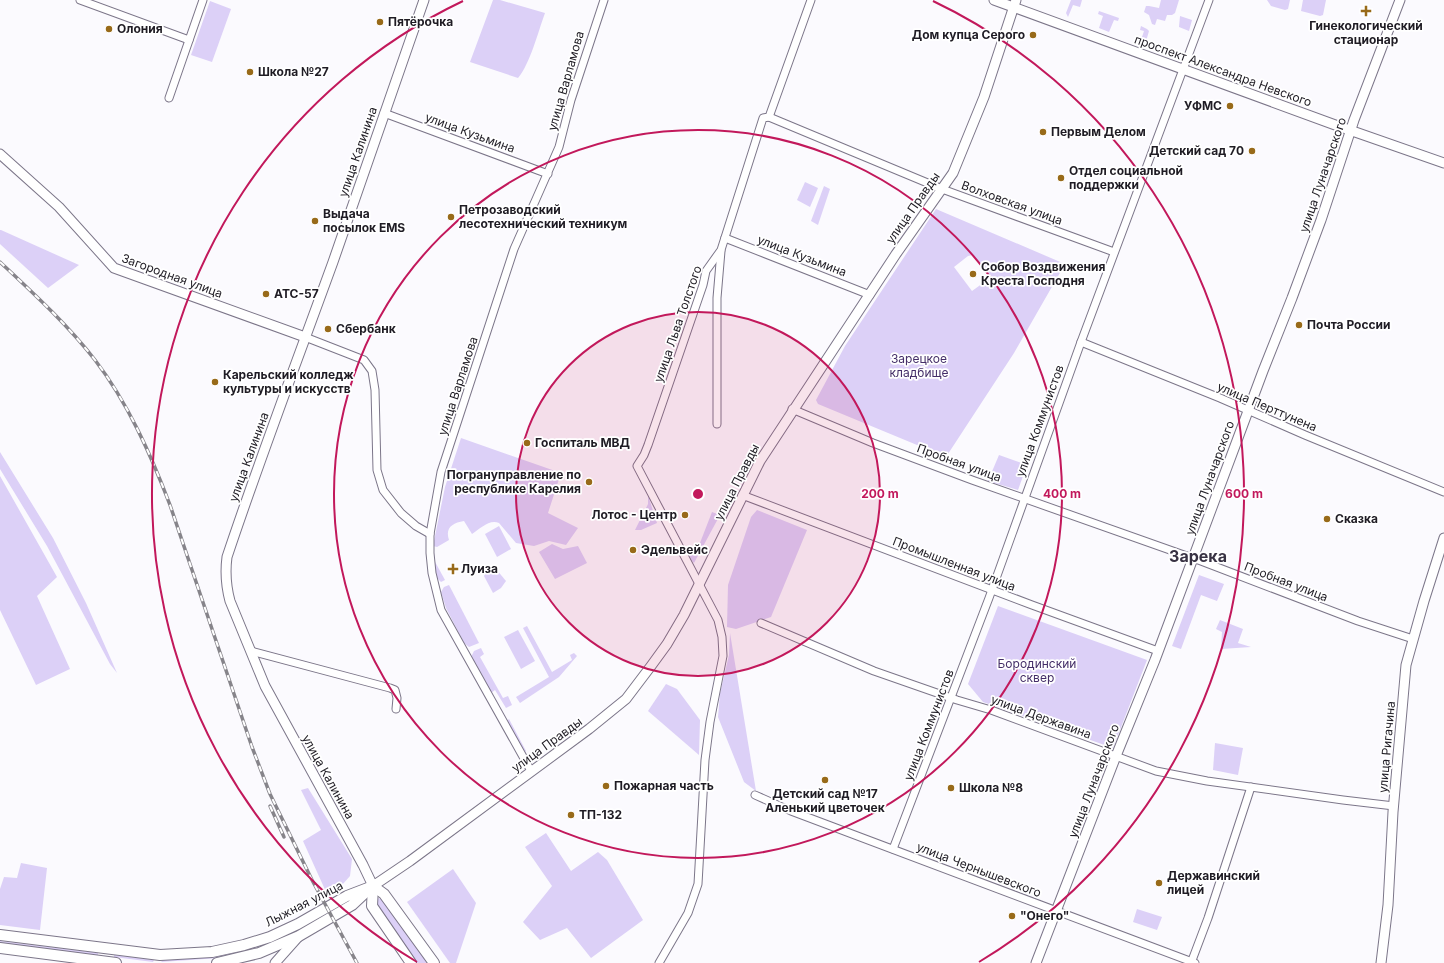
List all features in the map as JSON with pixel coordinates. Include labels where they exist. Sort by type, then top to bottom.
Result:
[{"type":"main road","name":"улица Калинина","points":[[372,886],[363,865],[265,686],[230,600],[225,568],[254,475],[305,337],[424,0]]},
{"type":"main road","name":"проспект Александра Невского","points":[[994,0],[1015,3],[1183,70],[1444,163]]},
{"type":"main road","name":"улица Луначарского","points":[[1036,963],[1158,652],[1248,410],[1318,228],[1351,131],[1400,0]]},
{"type":"main road","name":"улица Правды","points":[[372,886],[410,861],[589,730],[626,699],[668,644],[700,584],[760,460],[792,409],[870,295],[900,248],[953,173],[984,97],[1015,3]]},
{"type":"main road","name":"Загородная улица","points":[[0,154],[59,207],[114,268],[305,337]]},
{"type":"main road","name":"улица Ригачина","points":[[1381,963],[1388,905],[1394,806],[1406,665],[1444,538]]},
{"type":"main road","name":"Лыжная улица","points":[[217,963],[259,953],[299,936],[352,905],[372,886]]},
{"type":"main road","name":"Лыжная улица","points":[[0,935],[108,950],[159,959],[212,952],[244,945],[270,937],[298,924],[347,896],[372,886]]},
{"type":"main road","points":[[372,886],[372,906],[411,963]]},
{"type":"main road","points":[[372,886],[384,894],[434,963]]},
{"type":"main road","points":[[275,963],[299,936]]},
{"type":"main road","points":[[0,948],[111,962],[108,950]]},
{"type":"street","points":[[80,0],[189,40]]},
{"type":"street","points":[[169,98],[203,0]]},
{"type":"street","name":"улица Варламова","points":[[531,771],[441,610],[432,573],[430,534],[440,479],[514,249],[559,146],[571,100],[604,0]]},
{"type":"street","name":"улица Льва Толстого","points":[[700,584],[683,555],[637,466],[648,445],[703,285],[706,271],[721,250],[762,118],[769,117],[811,0]]},
{"type":"street","name":"улица Коммунистов","points":[[893,850],[991,590],[1114,252],[1210,0]]},
{"type":"street","name":"улица Кузьмина","points":[[384,113],[548,174]]},
{"type":"street","name":"Волховская улица","points":[[769,117],[942,189],[1114,252]]},
{"type":"street","name":"улица Кузьмина","points":[[725,238],[870,295]]},
{"type":"street","points":[[717,424],[717,298],[721,250]]},
{"type":"street","points":[[305,337],[364,360],[372,371],[375,390],[377,470],[383,490],[401,513],[421,529],[430,534]]},
{"type":"street","name":"улица Перттунена","points":[[1081,342],[1444,492]]},
{"type":"street","name":"Пробная улица","points":[[792,409],[873,443],[1193,558],[1358,621],[1413,639]]},
{"type":"street","name":"Промышленная улица","points":[[742,495],[1158,652]]},
{"type":"street","points":[[659,963],[688,913],[698,884],[705,760],[710,722],[723,656],[722,637],[718,620],[700,584]]},
{"type":"street","name":"улица Державина","points":[[761,623],[870,670],[950,698],[991,710],[1156,771],[1251,787],[1394,806]]},
{"type":"street","points":[[251,651],[390,688],[395,690],[396,709]]},
{"type":"street","points":[[1193,963],[1251,787]]},
{"type":"street","name":"улица Чернышевского","points":[[755,795],[893,850],[1193,963]]},
{"type":"green space","points":[[493,0],[500,0],[545,13],[530,56],[518,78],[470,62]]},
{"type":"green space","points":[[1071,0],[1082,0],[1080,7],[1073,5],[1068,17],[1066,13]]},
{"type":"green space","points":[[1161,0],[1179,0],[1175,13],[1172,15],[1167,15],[1165,21],[1157,19],[1155,25],[1152,24],[1149,15],[1144,12],[1146,6],[1159,8]]},
{"type":"green space","points":[[1267,0],[1290,0],[1288,9],[1285,10],[1271,6]]},
{"type":"green space","points":[[1303,0],[1326,0],[1323,15],[1320,16],[1301,11]]},
{"type":"green space","points":[[210,1],[231,9],[212,62],[191,55]]},
{"type":"green space","points":[[1099,11],[1119,18],[1118,21],[1114,20],[1109,32],[1099,28],[1103,16],[1098,14]]},
{"type":"green space","points":[[1180,16],[1192,20],[1189,31],[1179,27]]},
{"type":"green space","points":[[1141,26],[1149,31],[1145,45],[1140,43],[1144,31],[1140,30]]},
{"type":"green space","points":[[805,182],[818,188],[810,207],[797,200]]},
{"type":"green space","points":[[824,186],[830,189],[818,225],[811,221]]},
{"type":"green space","name":"Зарецкое кладбище","points":[[936,209],[1065,264],[1014,353],[946,457],[818,404],[816,400],[845,346]],"holes":[[[973,255],[990,278],[972,291],[954,267],[968,256]]]},
{"type":"green space","points":[[0,230],[79,265],[48,288],[0,244]]},
{"type":"green space","points":[[461,438],[561,473],[548,513],[578,528],[566,545],[549,541],[534,546],[516,543],[499,523],[495,522],[488,523],[472,534],[464,521],[456,523],[450,527],[448,532],[449,540],[437,547],[433,546],[445,487]]},
{"type":"green space","points":[[0,452],[53,538],[86,603],[117,673],[110,664],[47,546],[0,469]]},
{"type":"green space","points":[[999,455],[1027,465],[1018,490],[988,481]]},
{"type":"green space","points":[[0,476],[57,577],[37,596],[70,669],[36,685],[0,610]]},
{"type":"green space","points":[[648,495],[657,523],[641,530],[635,530],[648,504]]},
{"type":"green space","points":[[757,510],[807,530],[771,617],[736,629],[727,627],[728,585],[751,517]]},
{"type":"green space","points":[[712,512],[720,515],[694,563],[689,556],[693,546],[698,548]]},
{"type":"green space","points":[[499,526],[511,549],[497,557],[485,534]]},
{"type":"green space","points":[[552,544],[563,549],[578,546],[587,563],[555,579],[539,552]]},
{"type":"green space","points":[[434,560],[445,580],[441,582],[437,578]]},
{"type":"green space","points":[[489,566],[496,569],[506,581],[501,588],[493,593],[484,576]]},
{"type":"green space","points":[[1199,575],[1224,584],[1217,601],[1201,595],[1181,649],[1172,646]]},
{"type":"green space","points":[[449,585],[479,643],[469,647],[464,643],[446,608],[441,592],[444,587]]},
{"type":"green space","name":"Бородинский сквер","points":[[998,606],[1147,660],[1113,748],[983,702],[968,684]]},
{"type":"green space","points":[[1220,620],[1243,629],[1238,643],[1251,647],[1221,649],[1222,632],[1216,629]]},
{"type":"green space","points":[[527,626],[552,672],[572,660],[570,655],[574,653],[577,656],[559,677],[520,703],[516,697],[549,677],[523,628]]},
{"type":"green space","points":[[518,630],[535,661],[521,669],[504,637]]},
{"type":"green space","points":[[730,633],[756,791],[744,782],[718,717],[720,693],[729,655]]},
{"type":"green space","points":[[481,648],[484,654],[480,657],[503,698],[508,696],[512,705],[506,708],[495,690],[491,693],[471,657],[474,651]]},
{"type":"green space","points":[[666,684],[677,689],[700,720],[699,755],[648,711]]},
{"type":"green space","points":[[509,719],[526,751],[525,752],[507,721]]},
{"type":"green space","points":[[1215,743],[1243,748],[1238,775],[1213,770]]},
{"type":"green space","points":[[308,788],[352,859],[350,876],[342,885],[327,894],[303,841],[321,830],[301,790]]},
{"type":"green space","points":[[546,833],[571,871],[598,852],[607,860],[643,920],[591,958],[567,928],[540,940],[523,922],[552,886],[525,847]]},
{"type":"green space","points":[[21,863],[47,868],[40,930],[0,925],[0,889],[4,877],[17,878]]},
{"type":"green space","points":[[453,869],[476,903],[456,963],[450,963],[407,902]]},
{"type":"green space","points":[[376,897],[383,900],[429,963],[417,963],[376,904]]},
{"type":"green space","points":[[342,904],[343,906],[298,932],[265,945],[219,958],[161,962],[163,960],[216,956]]},
{"type":"green space","points":[[1137,909],[1162,917],[1157,930],[1133,922]]},
{"type":"green space","points":[[0,941],[98,953],[98,955],[0,943]]},
{"type":"green space","points":[[114,955],[154,960],[153,962],[114,957]]},
{"type":"railway","points":[[0,262],[49,309],[95,360],[118,394],[138,430],[147,448],[170,505],[252,747],[270,794],[312,880],[357,963]]},
{"type":"railway","points":[[270,806],[284,837]]},
{"type":"place","name":"Гинекологический стационар","points":[[1366,11]]},
{"type":"place","name":"Пятёрочка","points":[[380,22]]},
{"type":"place","name":"Олония","points":[[109,29]]},
{"type":"place","name":"Дом купца Серого","points":[[1033,35]]},
{"type":"place","name":"Школа №27","points":[[250,72]]},
{"type":"place","name":"УФМС","points":[[1230,106]]},
{"type":"place","name":"Первым Делом","points":[[1043,132]]},
{"type":"place","name":"Детский сад 70","points":[[1252,151]]},
{"type":"place","name":"Отдел социальной поддержки","points":[[1061,178]]},
{"type":"place","name":"Петрозаводский лесотехнический техникум","points":[[451,217]]},
{"type":"place","name":"Выдача посылок EMS","points":[[315,221]]},
{"type":"place","name":"Собор Воздвижения Креста Господня","points":[[973,274]]},
{"type":"place","name":"АТС-57","points":[[266,294]]},
{"type":"place","name":"Почта России","points":[[1299,325]]},
{"type":"place","name":"Сбербанк","points":[[328,329]]},
{"type":"place","name":"Карельский колледж культуры и искусств","points":[[215,382]]},
{"type":"place","name":"Госпиталь МВД","points":[[527,443]]},
{"type":"place","name":"Погрануправление по республике Карелия","points":[[589,482]]},
{"type":"place","name":"Лотос - Центр","points":[[685,515]]},
{"type":"place","name":"Сказка","points":[[1327,519]]},
{"type":"place","name":"Эдельвейс","points":[[633,550]]},
{"type":"place","name":"Луиза","points":[[453,569]]},
{"type":"place","name":"Детский сад №17 Аленький цветочек","points":[[825,780]]},
{"type":"place","name":"Пожарная часть","points":[[606,786]]},
{"type":"place","name":"Школа №8","points":[[951,788]]},
{"type":"place","name":"ТП-132","points":[[571,815]]},
{"type":"place","name":"Державинский лицей","points":[[1159,883]]},
{"type":"place","name":"\"Онего\"","points":[[1012,916]]},
{"type":"district","name":"Зарека","points":[[1198,556]]}]
